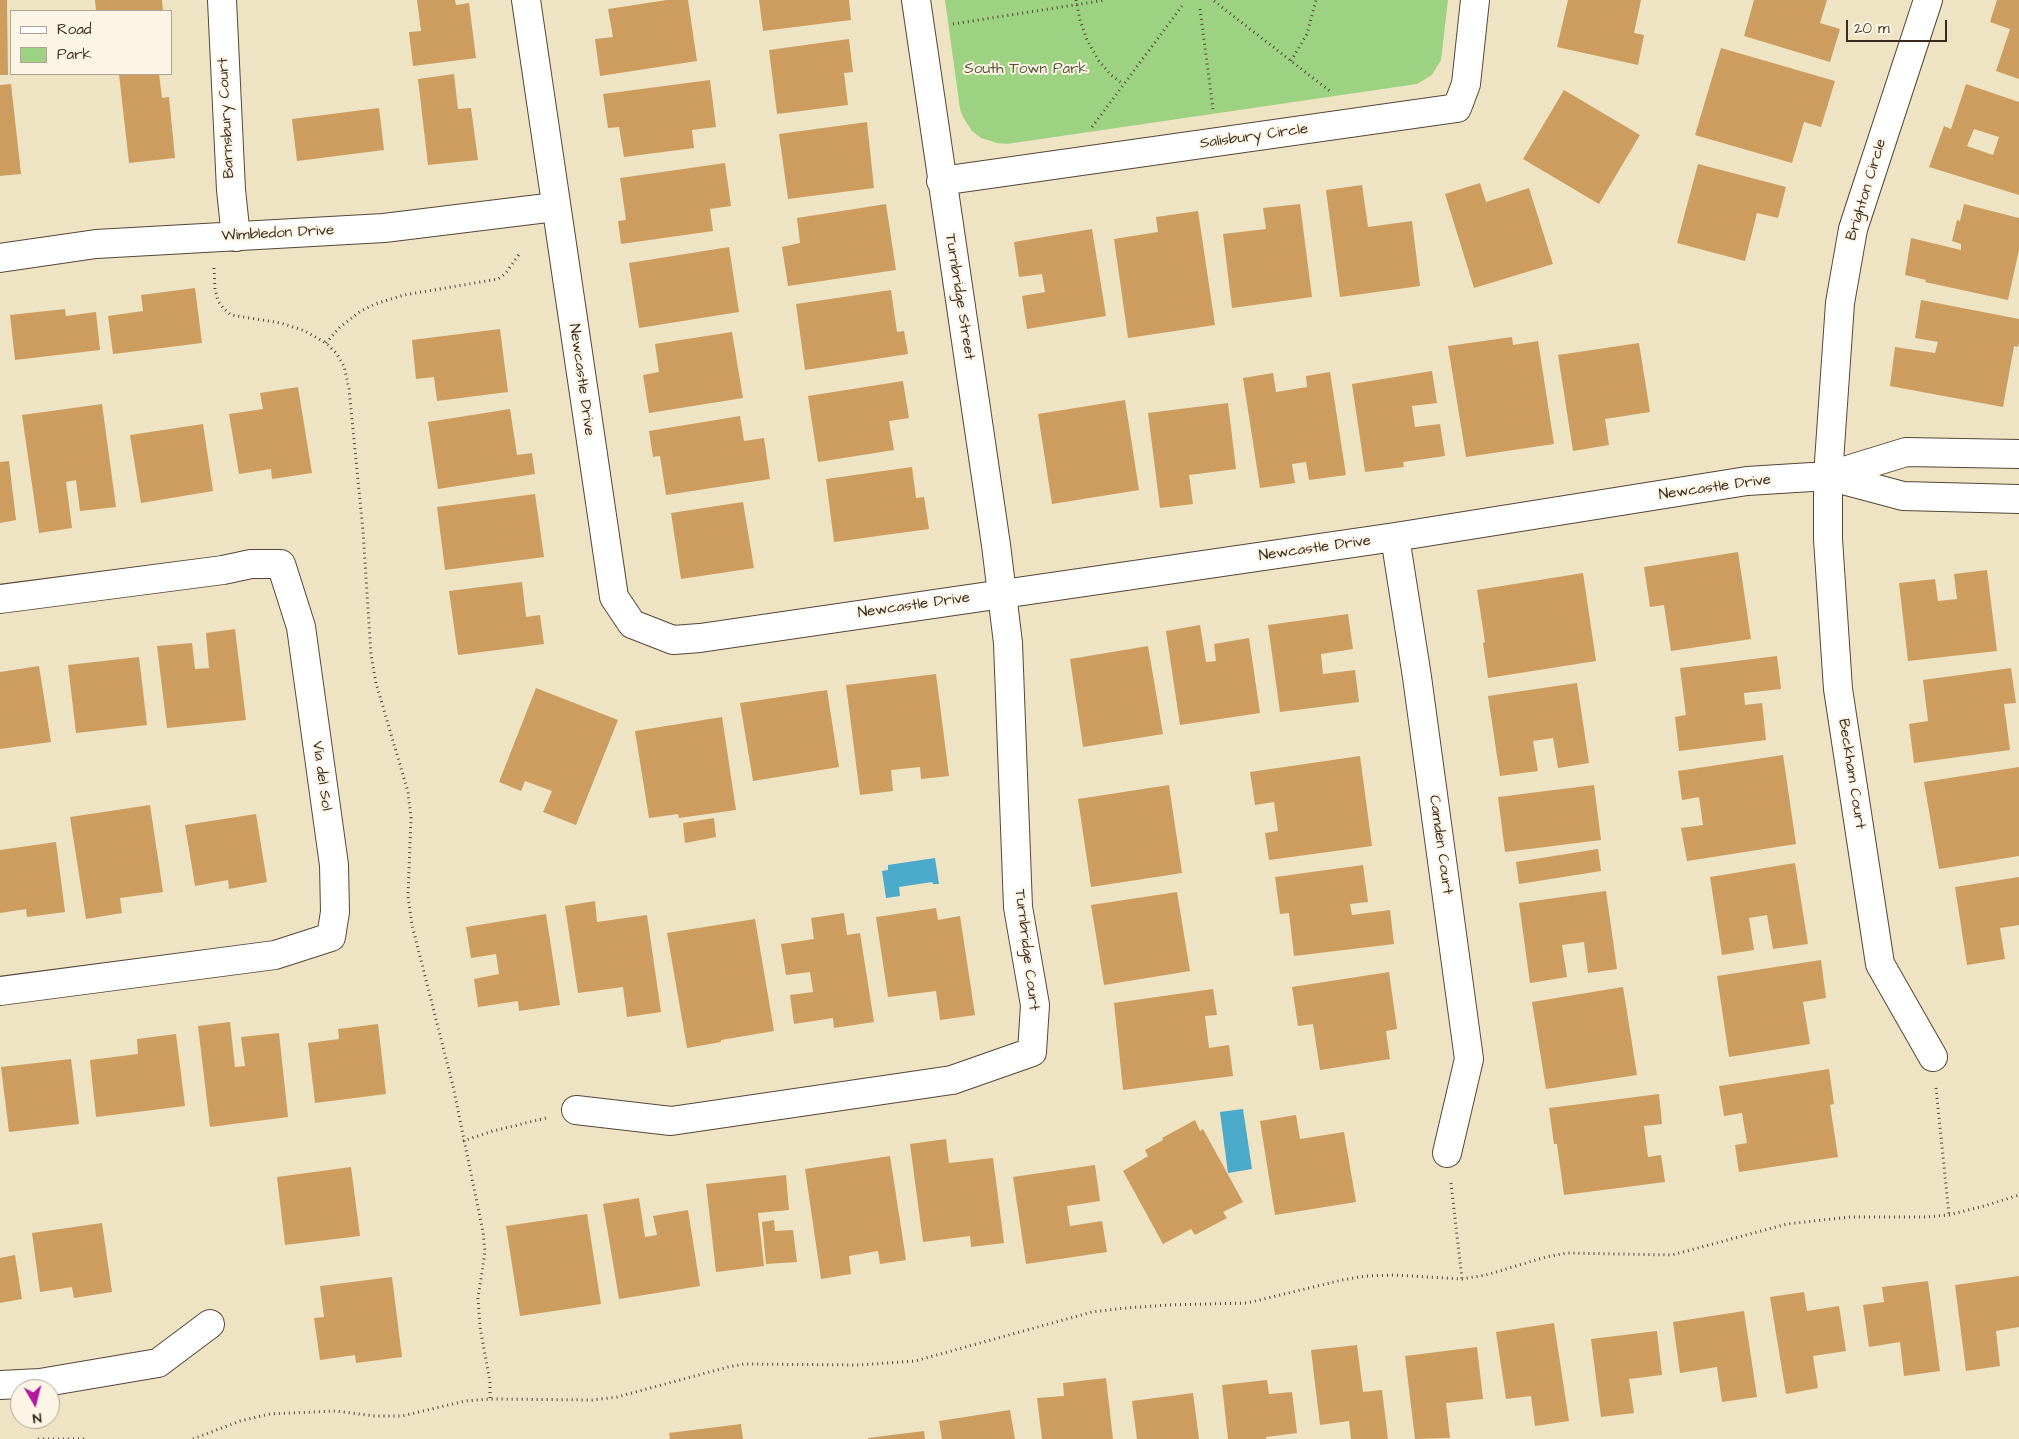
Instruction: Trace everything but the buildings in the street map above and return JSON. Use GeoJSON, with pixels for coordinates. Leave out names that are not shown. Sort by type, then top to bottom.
{"type":"FeatureCollection","features":[{"type":"Feature","properties":{"kind":"street","name":"Barnsbury Court"},"geometry":{"type":"LineString","coordinates":[[222,0],[230,190],[236,237]]}},
{"type":"Feature","properties":{"kind":"street","name":"Newcastle Drive"},"geometry":{"type":"LineString","coordinates":[[526,0],[614,597],[632,624],[673,640],[700,638],[1395,537],[1747,482],[1828,476],[1906,452],[2019,454]]}},
{"type":"Feature","properties":{"kind":"street","name":"Turnbridge Street"},"geometry":{"type":"LineString","coordinates":[[916,0],[1002,594]]}},
{"type":"Feature","properties":{"kind":"street","name":"Salisbury Circle"},"geometry":{"type":"LineString","coordinates":[[941,181],[1457,108],[1466,84],[1476,0]]}},
{"type":"Feature","properties":{"kind":"street","name":"Brighton Circle"},"geometry":{"type":"LineString","coordinates":[[1828,476],[1840,303],[1853,229],[1928,0]]}},
{"type":"Feature","properties":{"kind":"street","name":"Wimbledon Drive"},"geometry":{"type":"LineString","coordinates":[[0,258],[96,244],[384,228],[556,207]]}},
{"type":"Feature","properties":{"kind":"street","name":"Newcastle Drive"},"geometry":{"type":"LineString","coordinates":[[1828,476],[1903,496],[2019,499]]}},
{"type":"Feature","properties":{"kind":"street","name":"Beckham Court"},"geometry":{"type":"LineString","coordinates":[[1828,476],[1828,539],[1838,689],[1880,964],[1933,1057]]}},
{"type":"Feature","properties":{"kind":"street","name":"Camden Court"},"geometry":{"type":"LineString","coordinates":[[1395,537],[1417,677],[1469,1059],[1447,1152]]}},
{"type":"Feature","properties":{"kind":"street","name":"Via del Sol"},"geometry":{"type":"LineString","coordinates":[[0,599],[223,570],[251,564],[281,564],[301,627],[334,866],[336,912],[332,937],[275,956],[0,991]]}},
{"type":"Feature","properties":{"kind":"street","name":"Turnbridge Court"},"geometry":{"type":"LineString","coordinates":[[576,1110],[671,1121],[952,1080],[1032,1052],[1035,1005],[1018,906],[1008,643],[1002,594]]}},
{"type":"Feature","properties":{"kind":"street"},"geometry":{"type":"LineString","coordinates":[[0,1384],[40,1383],[158,1363],[210,1324]]}},
{"type":"Feature","properties":{"kind":"path"},"geometry":{"type":"LineString","coordinates":[[953,24],[1076,2],[1106,0]]}},
{"type":"Feature","properties":{"kind":"path"},"geometry":{"type":"LineString","coordinates":[[1291,61],[1307,34],[1316,0]]}},
{"type":"Feature","properties":{"kind":"path"},"geometry":{"type":"LineString","coordinates":[[1214,1],[1332,92]]}},
{"type":"Feature","properties":{"kind":"path"},"geometry":{"type":"LineString","coordinates":[[1076,2],[1087,40],[1099,61],[1110,74],[1123,84]]}},
{"type":"Feature","properties":{"kind":"path"},"geometry":{"type":"LineString","coordinates":[[1092,126],[1182,6]]}},
{"type":"Feature","properties":{"kind":"path"},"geometry":{"type":"LineString","coordinates":[[1200,9],[1213,110]]}},
{"type":"Feature","properties":{"kind":"path"},"geometry":{"type":"LineString","coordinates":[[236,237],[214,266],[215,289],[218,302],[230,314],[289,325],[305,331],[326,343],[336,353],[344,366],[349,389],[363,531],[371,655],[376,683],[408,792],[411,818],[408,896],[412,926],[453,1086],[484,1239],[485,1252],[478,1298],[480,1326],[490,1382],[490,1399]]}},
{"type":"Feature","properties":{"kind":"path"},"geometry":{"type":"LineString","coordinates":[[326,343],[340,327],[361,311],[375,304],[404,295],[498,279],[505,274],[520,253]]}},
{"type":"Feature","properties":{"kind":"path"},"geometry":{"type":"LineString","coordinates":[[1933,1057],[1949,1215]]}},
{"type":"Feature","properties":{"kind":"path"},"geometry":{"type":"LineString","coordinates":[[463,1141],[493,1131],[576,1110]]}},
{"type":"Feature","properties":{"kind":"path"},"geometry":{"type":"LineString","coordinates":[[1447,1152],[1462,1279]]}},
{"type":"Feature","properties":{"kind":"path"},"geometry":{"type":"LineString","coordinates":[[193,1439],[240,1421],[270,1414],[335,1411],[375,1416],[402,1416],[465,1401],[490,1399],[592,1400],[617,1397],[728,1366],[744,1364],[859,1364],[915,1361],[1092,1312],[1169,1305],[1246,1303],[1366,1276],[1462,1279],[1486,1275],[1546,1257],[1567,1253],[1672,1255],[1787,1224],[1850,1217],[1918,1218],[1949,1215],[2019,1194]]}},
{"type":"Feature","properties":{"kind":"path"},"geometry":{"type":"LineString","coordinates":[[38,1439],[87,1439]]}},
{"type":"Feature","properties":{"kind":"green space","name":"South Town Park"},"geometry":{"type":"Polygon","coordinates":[[[945,0],[1448,0],[1441,60],[1432,75],[1417,84],[1007,144],[981,138],[972,131],[963,117],[960,109],[945,0]]]}},
{"type":"Feature","properties":{"kind":"water"},"geometry":{"type":"Polygon","coordinates":[[[935,858],[939,884],[933,884],[932,882],[899,887],[900,896],[886,898],[882,871],[888,870],[888,865],[935,858]]]}},
{"type":"Feature","properties":{"kind":"water"},"geometry":{"type":"Polygon","coordinates":[[[1243,1109],[1252,1169],[1228,1173],[1220,1112],[1243,1109]]]}}]}
